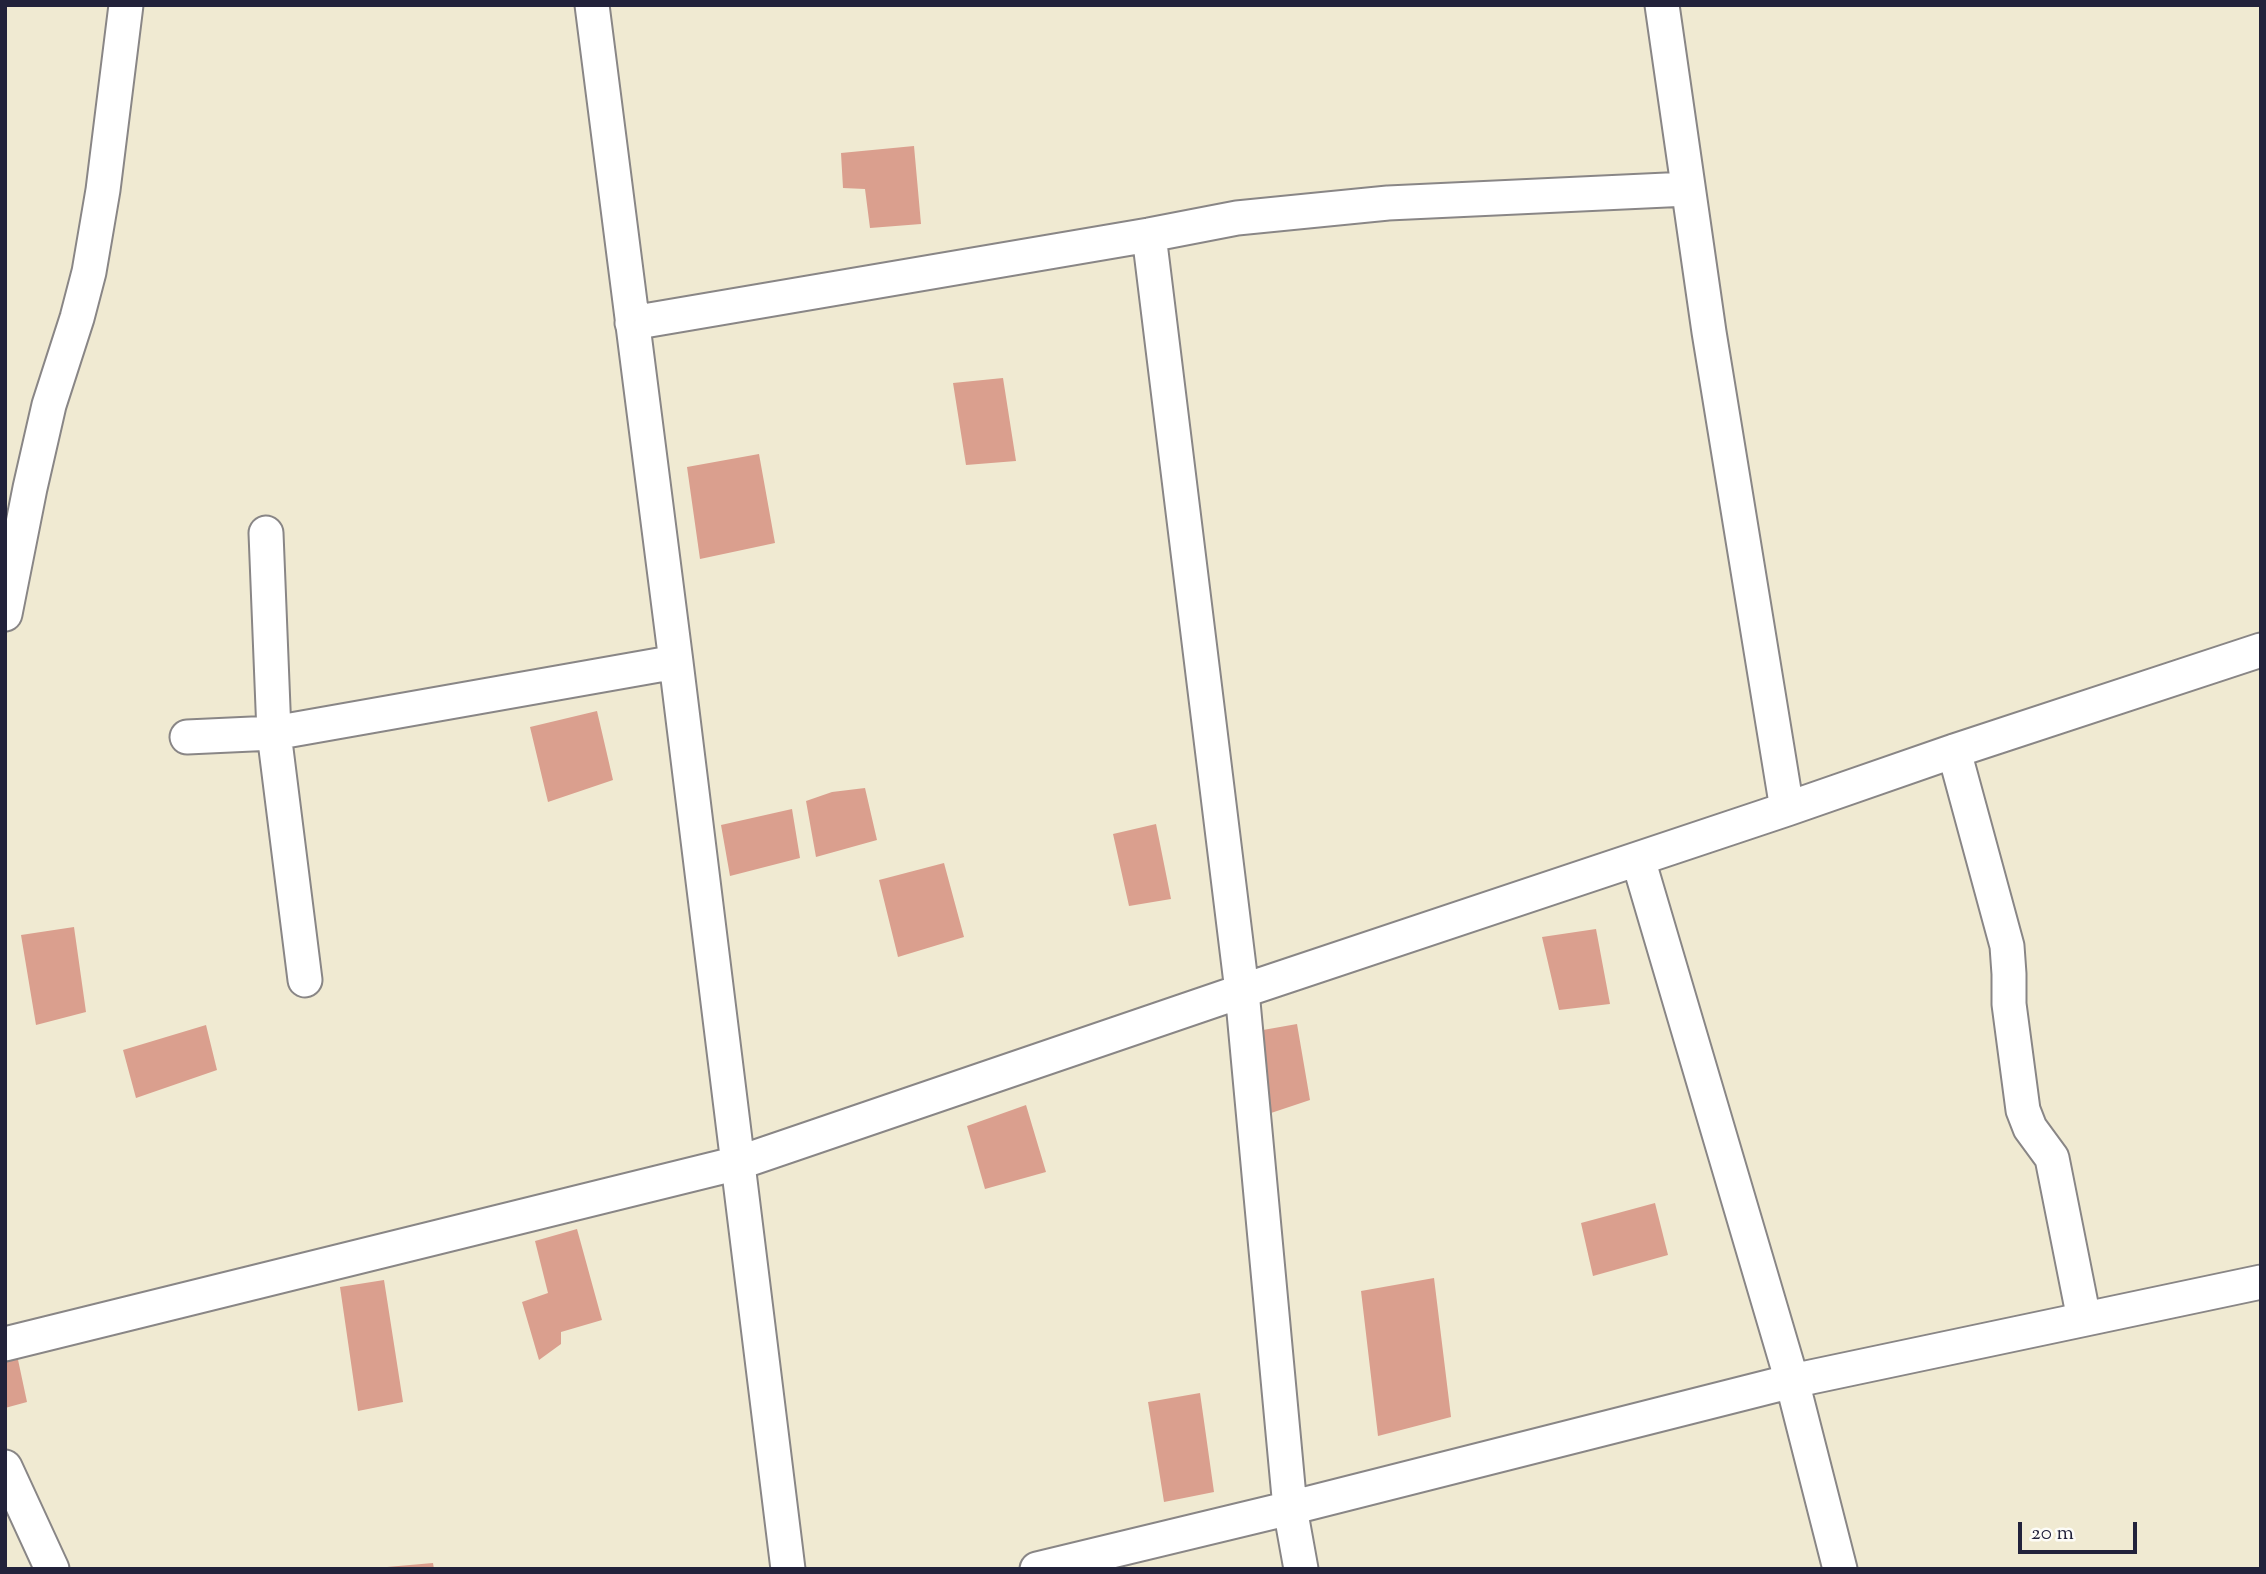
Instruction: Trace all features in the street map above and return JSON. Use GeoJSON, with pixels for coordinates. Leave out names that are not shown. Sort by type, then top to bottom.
{"type":"FeatureCollection","features":[{"type":"Feature","properties":{"kind":"street"},"geometry":{"type":"LineString","coordinates":[[5,614],[49,405],[77,318],[92,258],[126,5]]}},
{"type":"Feature","properties":{"kind":"street"},"geometry":{"type":"LineString","coordinates":[[592,5],[788,1569]]}},
{"type":"Feature","properties":{"kind":"street"},"geometry":{"type":"LineString","coordinates":[[1662,5],[1688,190],[1787,809]]}},
{"type":"Feature","properties":{"kind":"street"},"geometry":{"type":"LineString","coordinates":[[632,323],[1237,218],[1388,202],[1688,190]]}},
{"type":"Feature","properties":{"kind":"street"},"geometry":{"type":"LineString","coordinates":[[1149,235],[1242,991],[1290,1508],[1301,1569]]}},
{"type":"Feature","properties":{"kind":"street"},"geometry":{"type":"LineString","coordinates":[[266,533],[274,733],[305,980]]}},
{"type":"Feature","properties":{"kind":"street"},"geometry":{"type":"LineString","coordinates":[[5,1344],[738,1163],[1954,751],[2261,650]]}},
{"type":"Feature","properties":{"kind":"street"},"geometry":{"type":"LineString","coordinates":[[187,737],[274,733],[676,662]]}},
{"type":"Feature","properties":{"kind":"street"},"geometry":{"type":"LineString","coordinates":[[1954,751],[2007,946],[2008,1004],[2023,1110],[2030,1128],[2052,1158],[2084,1319]]}},
{"type":"Feature","properties":{"kind":"street"},"geometry":{"type":"LineString","coordinates":[[1638,859],[1792,1381],[1840,1569]]}},
{"type":"Feature","properties":{"kind":"street"},"geometry":{"type":"LineString","coordinates":[[1037,1569],[1792,1381],[2261,1282]]}},
{"type":"Feature","properties":{"kind":"street"},"geometry":{"type":"LineString","coordinates":[[5,1467],[52,1569]]}},
{"type":"Feature","properties":{"kind":"building"},"geometry":{"type":"Polygon","coordinates":[[[914,146],[921,224],[870,228],[865,189],[843,188],[841,153],[914,146]]]}},
{"type":"Feature","properties":{"kind":"building"},"geometry":{"type":"Polygon","coordinates":[[[1003,378],[1016,461],[966,465],[953,383],[1003,378]]]}},
{"type":"Feature","properties":{"kind":"building"},"geometry":{"type":"Polygon","coordinates":[[[759,454],[775,543],[700,559],[687,467],[759,454]]]}},
{"type":"Feature","properties":{"kind":"building"},"geometry":{"type":"Polygon","coordinates":[[[597,711],[613,780],[548,802],[530,727],[597,711]]]}},
{"type":"Feature","properties":{"kind":"building"},"geometry":{"type":"Polygon","coordinates":[[[865,788],[877,840],[816,857],[806,801],[832,792],[865,788]]]}},
{"type":"Feature","properties":{"kind":"building"},"geometry":{"type":"Polygon","coordinates":[[[792,809],[800,858],[730,876],[721,825],[792,809]]]}},
{"type":"Feature","properties":{"kind":"building"},"geometry":{"type":"Polygon","coordinates":[[[1156,824],[1171,899],[1129,906],[1113,834],[1156,824]]]}},
{"type":"Feature","properties":{"kind":"building"},"geometry":{"type":"Polygon","coordinates":[[[944,863],[964,937],[898,957],[879,880],[944,863]]]}},
{"type":"Feature","properties":{"kind":"building"},"geometry":{"type":"Polygon","coordinates":[[[74,927],[86,1012],[36,1025],[21,935],[74,927]]]}},
{"type":"Feature","properties":{"kind":"building"},"geometry":{"type":"Polygon","coordinates":[[[1596,929],[1610,1004],[1559,1010],[1542,937],[1596,929]]]}},
{"type":"Feature","properties":{"kind":"building"},"geometry":{"type":"Polygon","coordinates":[[[1297,1024],[1310,1100],[1253,1119],[1246,1033],[1297,1024]]]}},
{"type":"Feature","properties":{"kind":"building"},"geometry":{"type":"Polygon","coordinates":[[[206,1025],[217,1070],[136,1098],[123,1050],[206,1025]]]}},
{"type":"Feature","properties":{"kind":"building"},"geometry":{"type":"Polygon","coordinates":[[[1026,1105],[1046,1172],[985,1189],[967,1126],[1026,1105]]]}},
{"type":"Feature","properties":{"kind":"building"},"geometry":{"type":"Polygon","coordinates":[[[1655,1203],[1668,1255],[1593,1276],[1581,1223],[1655,1203]]]}},
{"type":"Feature","properties":{"kind":"building"},"geometry":{"type":"Polygon","coordinates":[[[577,1229],[602,1320],[561,1332],[561,1344],[539,1360],[522,1302],[548,1293],[535,1241],[577,1229]]]}},
{"type":"Feature","properties":{"kind":"building"},"geometry":{"type":"Polygon","coordinates":[[[1434,1278],[1451,1417],[1378,1436],[1361,1291],[1434,1278]]]}},
{"type":"Feature","properties":{"kind":"building"},"geometry":{"type":"Polygon","coordinates":[[[384,1280],[403,1402],[358,1411],[340,1287],[384,1280]]]}},
{"type":"Feature","properties":{"kind":"building"},"geometry":{"type":"Polygon","coordinates":[[[17,1355],[27,1402],[5,1408],[5,1357],[17,1355]]]}},
{"type":"Feature","properties":{"kind":"building"},"geometry":{"type":"Polygon","coordinates":[[[1200,1393],[1214,1492],[1164,1502],[1148,1402],[1200,1393]]]}},
{"type":"Feature","properties":{"kind":"building"},"geometry":{"type":"Polygon","coordinates":[[[433,1563],[434,1569],[387,1569],[387,1567],[433,1563]]]}}]}
